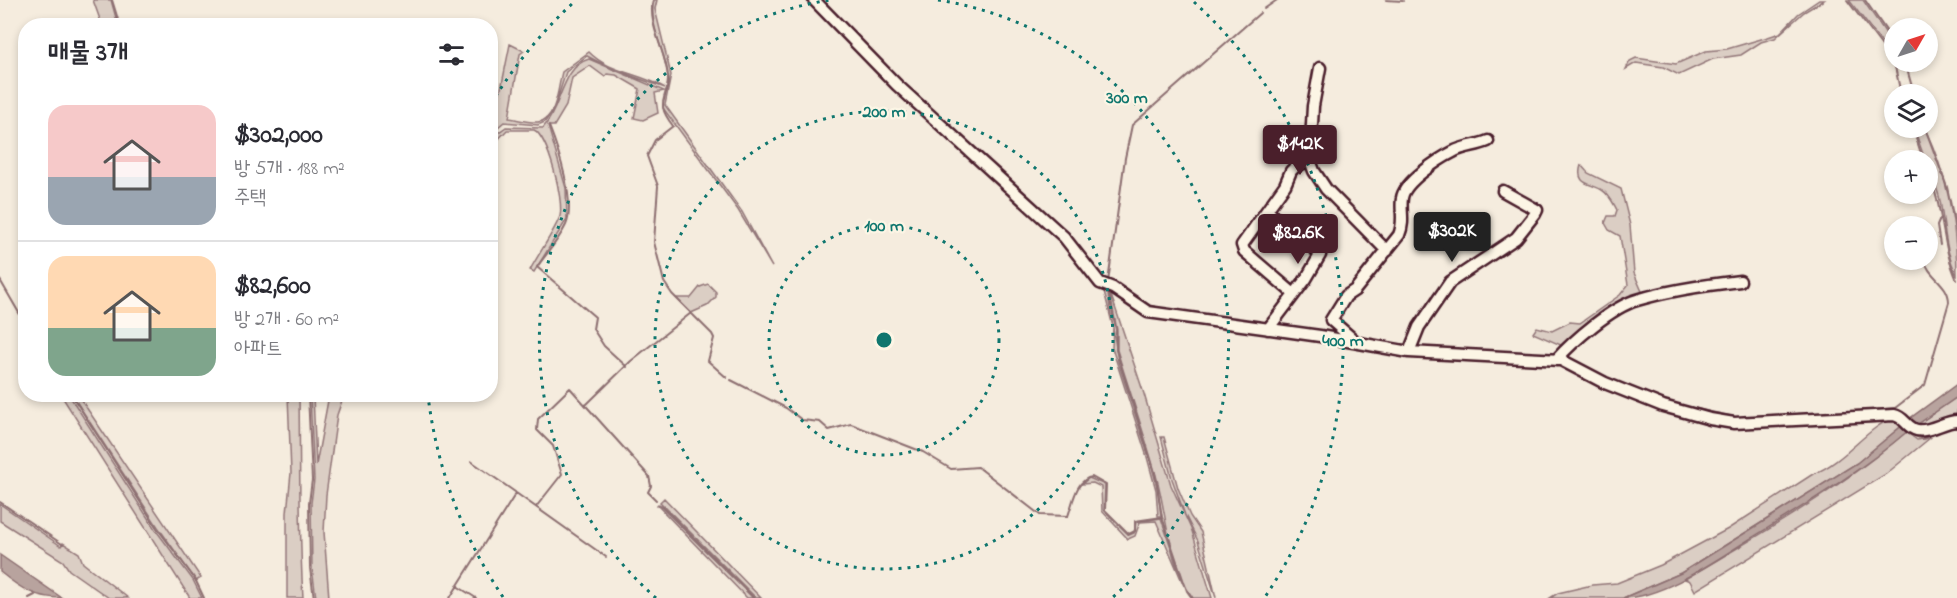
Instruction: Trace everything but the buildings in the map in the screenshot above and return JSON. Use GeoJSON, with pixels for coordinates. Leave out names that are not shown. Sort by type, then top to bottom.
{"type":"FeatureCollection","features":[{"type":"Feature","properties":{"kind":"street"},"geometry":{"type":"LineString","coordinates":[[814,0],[897,85],[1064,237],[1100,283],[1113,288],[1148,312],[1409,352],[1556,360],[1646,399],[1682,412],[1721,422],[1755,424],[1894,415],[1905,420],[1914,429],[1923,430],[1949,421],[1957,421]]}},
{"type":"Feature","properties":{"kind":"street"},"geometry":{"type":"LineString","coordinates":[[1320,68],[1314,95],[1310,160],[1326,189],[1387,251]]}},
{"type":"Feature","properties":{"kind":"street"},"geometry":{"type":"LineString","coordinates":[[1357,343],[1331,320],[1346,296],[1355,290],[1402,229],[1404,214],[1402,198],[1413,180],[1453,151],[1488,141]]}},
{"type":"Feature","properties":{"kind":"street"},"geometry":{"type":"LineString","coordinates":[[1294,294],[1242,248],[1245,240],[1268,211],[1291,171],[1296,166],[1310,160]]}},
{"type":"Feature","properties":{"kind":"street"},"geometry":{"type":"LineString","coordinates":[[1409,352],[1419,327],[1450,282],[1516,238],[1535,214],[1537,210],[1503,191]]}},
{"type":"Feature","properties":{"kind":"street"},"geometry":{"type":"LineString","coordinates":[[1268,211],[1289,231],[1302,234],[1320,255],[1268,330]]}},
{"type":"Feature","properties":{"kind":"street"},"geometry":{"type":"LineString","coordinates":[[1556,360],[1582,334],[1635,300],[1694,286],[1740,280]]}},
{"type":"Feature","properties":{"kind":"shaded area"},"geometry":{"type":"Polygon","coordinates":[[[93,0],[111,0],[116,18],[99,18],[93,0]]]}},
{"type":"Feature","properties":{"kind":"shaded area"},"geometry":{"type":"Polygon","coordinates":[[[654,0],[657,0],[655,9],[671,75],[665,105],[742,212],[772,267],[738,210],[663,108],[668,76],[653,18],[654,0]]]}},
{"type":"Feature","properties":{"kind":"shaded area"},"geometry":{"type":"Polygon","coordinates":[[[1819,0],[1824,0],[1804,12],[1775,38],[1761,42],[1741,55],[1713,59],[1679,75],[1663,67],[1636,63],[1626,69],[1630,61],[1636,58],[1676,64],[1706,51],[1727,49],[1780,33],[1798,14],[1819,0]]]}},
{"type":"Feature","properties":{"kind":"shaded area"},"geometry":{"type":"Polygon","coordinates":[[[1849,0],[1863,0],[1884,30],[1884,46],[1849,0]]]}},
{"type":"Feature","properties":{"kind":"shaded area"},"geometry":{"type":"Polygon","coordinates":[[[510,44],[524,51],[520,54],[509,118],[534,122],[544,120],[553,109],[562,72],[589,52],[616,69],[665,88],[612,69],[587,56],[566,72],[554,109],[545,122],[538,125],[504,122],[498,127],[498,96],[510,44]]]}},
{"type":"Feature","properties":{"kind":"shaded area"},"geometry":{"type":"Polygon","coordinates":[[[589,59],[664,91],[655,93],[658,113],[643,120],[634,118],[640,89],[616,75],[607,74],[605,77],[590,66],[572,78],[566,106],[554,126],[548,126],[566,188],[567,219],[534,272],[530,270],[560,216],[560,197],[554,169],[545,144],[534,130],[507,130],[498,140],[498,133],[506,127],[543,128],[567,79],[580,63],[589,59]]]}},
{"type":"Feature","properties":{"kind":"shaded area"},"geometry":{"type":"Polygon","coordinates":[[[1917,138],[1929,138],[1934,150],[1922,150],[1917,138]]]}},
{"type":"Feature","properties":{"kind":"shaded area"},"geometry":{"type":"Polygon","coordinates":[[[1938,161],[1953,220],[1957,276],[1948,248],[1939,196],[1938,161]]]}},
{"type":"Feature","properties":{"kind":"shaded area"},"geometry":{"type":"Polygon","coordinates":[[[1581,165],[1588,173],[1621,189],[1630,225],[1634,273],[1644,296],[1563,346],[1533,333],[1537,327],[1552,331],[1570,322],[1580,323],[1620,295],[1628,285],[1620,236],[1609,230],[1605,223],[1608,216],[1615,216],[1617,210],[1605,192],[1582,180],[1581,165]]]}},
{"type":"Feature","properties":{"kind":"shaded area"},"geometry":{"type":"Polygon","coordinates":[[[708,284],[716,292],[716,297],[707,306],[691,313],[676,298],[691,298],[700,287],[708,284]]]}},
{"type":"Feature","properties":{"kind":"shaded area"},"geometry":{"type":"Polygon","coordinates":[[[1103,287],[1107,288],[1113,326],[1103,287]]]}},
{"type":"Feature","properties":{"kind":"shaded area"},"geometry":{"type":"Polygon","coordinates":[[[1109,289],[1171,485],[1192,531],[1212,598],[1193,598],[1173,555],[1148,446],[1117,350],[1117,330],[1109,289]]]}},
{"type":"Feature","properties":{"kind":"shaded area"},"geometry":{"type":"Polygon","coordinates":[[[1113,328],[1118,361],[1158,489],[1161,516],[1158,516],[1156,490],[1147,457],[1112,348],[1113,328]]]}},
{"type":"Feature","properties":{"kind":"shaded area"},"geometry":{"type":"Polygon","coordinates":[[[1957,384],[1957,397],[1915,426],[1909,419],[1957,384]]]}},
{"type":"Feature","properties":{"kind":"shaded area"},"geometry":{"type":"Polygon","coordinates":[[[1957,397],[1957,419],[1920,427],[1915,426],[1957,397]]]}},
{"type":"Feature","properties":{"kind":"shaded area"},"geometry":{"type":"Polygon","coordinates":[[[65,402],[73,402],[155,529],[193,580],[202,598],[190,598],[65,402]]]}},
{"type":"Feature","properties":{"kind":"shaded area"},"geometry":{"type":"Polygon","coordinates":[[[77,402],[83,402],[201,578],[196,581],[77,402]]]}},
{"type":"Feature","properties":{"kind":"shaded area"},"geometry":{"type":"Polygon","coordinates":[[[288,402],[299,402],[303,598],[287,598],[287,513],[291,473],[288,402]]]}},
{"type":"Feature","properties":{"kind":"shaded area"},"geometry":{"type":"Polygon","coordinates":[[[310,402],[313,402],[316,465],[328,402],[342,402],[337,415],[326,495],[324,532],[329,598],[316,598],[312,568],[311,503],[314,480],[310,402]]]}},
{"type":"Feature","properties":{"kind":"shaded area"},"geometry":{"type":"Polygon","coordinates":[[[1894,418],[1904,424],[1857,463],[1681,573],[1623,598],[1550,598],[1558,593],[1592,585],[1617,583],[1661,565],[1728,529],[1825,468],[1875,428],[1894,418]]]}},
{"type":"Feature","properties":{"kind":"shaded area"},"geometry":{"type":"Polygon","coordinates":[[[1904,424],[1909,430],[1852,474],[1812,501],[1672,585],[1655,592],[1623,598],[1681,573],[1857,463],[1904,424]]]}},
{"type":"Feature","properties":{"kind":"shaded area"},"geometry":{"type":"Polygon","coordinates":[[[1906,432],[1917,440],[1930,438],[1886,474],[1695,591],[1690,581],[1685,579],[1827,492],[1906,432]]]}},
{"type":"Feature","properties":{"kind":"shaded area"},"geometry":{"type":"Polygon","coordinates":[[[1161,437],[1164,437],[1178,488],[1190,516],[1201,532],[1216,598],[1198,541],[1185,515],[1172,479],[1161,437]]]}},
{"type":"Feature","properties":{"kind":"shaded area"},"geometry":{"type":"Polygon","coordinates":[[[1089,478],[1105,485],[1104,510],[1129,535],[1134,533],[1136,522],[1161,518],[1184,586],[1156,521],[1140,522],[1135,536],[1128,539],[1102,511],[1101,487],[1093,483],[1082,484],[1089,478]]]}},
{"type":"Feature","properties":{"kind":"shaded area"},"geometry":{"type":"Polygon","coordinates":[[[664,498],[761,598],[756,598],[660,502],[664,498]]]}},
{"type":"Feature","properties":{"kind":"shaded area"},"geometry":{"type":"Polygon","coordinates":[[[0,504],[61,546],[63,543],[79,553],[83,563],[128,598],[109,598],[69,570],[63,561],[0,521],[0,504]]]}},
{"type":"Feature","properties":{"kind":"shaded area"},"geometry":{"type":"Polygon","coordinates":[[[658,504],[753,598],[747,598],[658,504]]]}},
{"type":"Feature","properties":{"kind":"shaded area"},"geometry":{"type":"Polygon","coordinates":[[[0,555],[62,598],[36,594],[15,583],[0,572],[0,555]]]}},
{"type":"Feature","properties":{"kind":"waterway"},"geometry":{"type":"LineString","coordinates":[[112,0],[118,18]]}},
{"type":"Feature","properties":{"kind":"waterway"},"geometry":{"type":"LineString","coordinates":[[653,0],[653,19],[668,78],[663,106],[673,126],[655,140],[647,156],[658,186],[654,242],[664,282],[672,294],[712,334],[714,338],[708,361],[727,378]]}},
{"type":"Feature","properties":{"kind":"waterway"},"geometry":{"type":"LineString","coordinates":[[1264,9],[1277,0]]}},
{"type":"Feature","properties":{"kind":"waterway"},"geometry":{"type":"LineString","coordinates":[[1386,0],[1403,1]]}},
{"type":"Feature","properties":{"kind":"waterway"},"geometry":{"type":"LineString","coordinates":[[1847,0],[1894,62],[1899,84]]}},
{"type":"Feature","properties":{"kind":"waterway"},"geometry":{"type":"LineString","coordinates":[[1865,0],[1884,28]]}},
{"type":"Feature","properties":{"kind":"waterway"},"geometry":{"type":"LineString","coordinates":[[1108,282],[1125,158],[1132,125],[1260,13]]}},
{"type":"Feature","properties":{"kind":"waterway"},"geometry":{"type":"LineString","coordinates":[[1908,72],[1911,84]]}},
{"type":"Feature","properties":{"kind":"waterway"},"geometry":{"type":"LineString","coordinates":[[549,126],[565,176],[569,215],[563,231],[537,267],[595,317],[593,329],[604,346],[627,367]]}},
{"type":"Feature","properties":{"kind":"waterway"},"geometry":{"type":"LineString","coordinates":[[1916,138],[1920,150]]}},
{"type":"Feature","properties":{"kind":"waterway"},"geometry":{"type":"LineString","coordinates":[[1929,138],[1947,187],[1957,234]]}},
{"type":"Feature","properties":{"kind":"waterway"},"geometry":{"type":"LineString","coordinates":[[1938,204],[1948,253],[1957,280]]}},
{"type":"Feature","properties":{"kind":"waterway"},"geometry":{"type":"LineString","coordinates":[[1940,219],[1937,226],[1940,245]]}},
{"type":"Feature","properties":{"kind":"waterway"},"geometry":{"type":"LineString","coordinates":[[1838,413],[1895,408],[1925,385],[1949,302],[1946,290],[1929,270]]}},
{"type":"Feature","properties":{"kind":"waterway"},"geometry":{"type":"LineString","coordinates":[[0,280],[18,311]]}},
{"type":"Feature","properties":{"kind":"waterway"},"geometry":{"type":"LineString","coordinates":[[1108,290],[1116,330],[1116,350],[1155,473],[1162,517],[1187,591],[1192,598]]}},
{"type":"Feature","properties":{"kind":"waterway"},"geometry":{"type":"LineString","coordinates":[[587,404],[631,361],[691,313]]}},
{"type":"Feature","properties":{"kind":"waterway"},"geometry":{"type":"LineString","coordinates":[[731,380],[786,408],[802,420],[820,422],[829,430],[851,424],[923,452],[951,469],[978,467],[1040,515],[1068,516],[1082,482],[1092,477],[1106,485],[1105,510],[1129,534],[1135,531],[1135,521],[1162,517]]}},
{"type":"Feature","properties":{"kind":"waterway"},"geometry":{"type":"LineString","coordinates":[[536,507],[562,474],[553,446],[537,430],[538,419],[570,388],[649,476],[651,486],[648,492],[656,500]]}},
{"type":"Feature","properties":{"kind":"waterway"},"geometry":{"type":"LineString","coordinates":[[76,402],[157,528],[195,579],[204,598]]}},
{"type":"Feature","properties":{"kind":"waterway"},"geometry":{"type":"LineString","coordinates":[[308,402],[312,480],[309,503],[310,568],[314,598]]}},
{"type":"Feature","properties":{"kind":"waterway"},"geometry":{"type":"LineString","coordinates":[[1683,406],[1739,418]]}},
{"type":"Feature","properties":{"kind":"waterway"},"geometry":{"type":"LineString","coordinates":[[1906,432],[1922,439],[1946,428],[1957,428]]}},
{"type":"Feature","properties":{"kind":"waterway"},"geometry":{"type":"LineString","coordinates":[[471,461],[515,492]]}},
{"type":"Feature","properties":{"kind":"waterway"},"geometry":{"type":"LineString","coordinates":[[450,598],[516,493],[606,557]]}},
{"type":"Feature","properties":{"kind":"waterway"},"geometry":{"type":"LineString","coordinates":[[0,502],[62,544]]}},
{"type":"Feature","properties":{"kind":"waterway"},"geometry":{"type":"LineString","coordinates":[[661,505],[754,598]]}},
{"type":"Feature","properties":{"kind":"waterway"},"geometry":{"type":"LineString","coordinates":[[457,586],[476,598]]}},
{"type":"Feature","properties":{"kind":"waterway"},"geometry":{"type":"LineString","coordinates":[[29,598],[35,595]]}}]}
